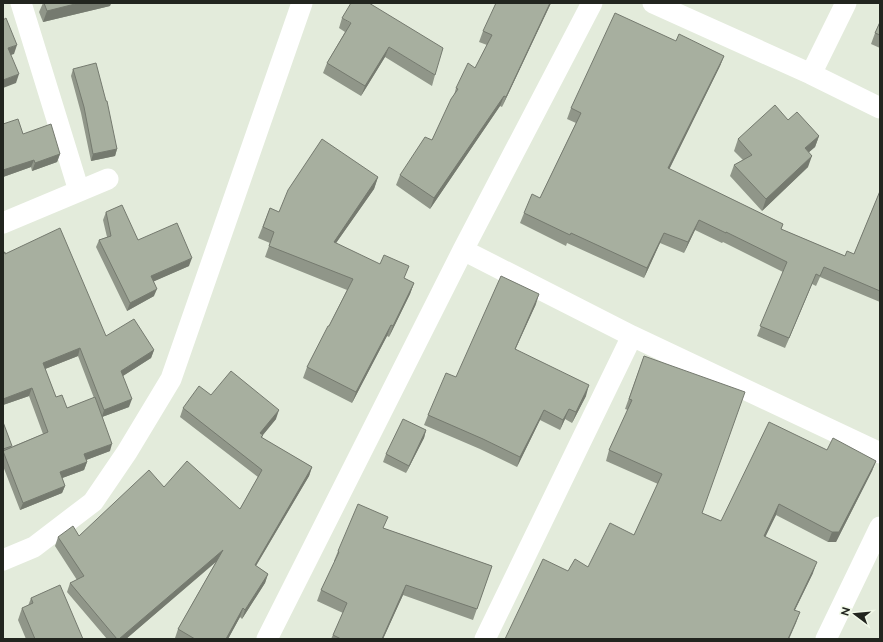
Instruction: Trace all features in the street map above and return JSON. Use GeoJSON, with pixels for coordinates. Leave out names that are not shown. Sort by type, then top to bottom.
{"type":"FeatureCollection","features":[{"type":"Feature","properties":{"kind":"street"},"geometry":{"type":"LineString","coordinates":[[22,3],[79,191]]}},
{"type":"Feature","properties":{"kind":"street"},"geometry":{"type":"LineString","coordinates":[[3,560],[34,547],[93,502],[127,452],[171,379],[302,3]]}},
{"type":"Feature","properties":{"kind":"street"},"geometry":{"type":"LineString","coordinates":[[267,639],[463,250],[592,3]]}},
{"type":"Feature","properties":{"kind":"street"},"geometry":{"type":"LineString","coordinates":[[653,3],[811,74],[880,108]]}},
{"type":"Feature","properties":{"kind":"street"},"geometry":{"type":"LineString","coordinates":[[811,74],[846,3]]}},
{"type":"Feature","properties":{"kind":"street"},"geometry":{"type":"LineString","coordinates":[[3,223],[108,179]]}},
{"type":"Feature","properties":{"kind":"street"},"geometry":{"type":"LineString","coordinates":[[463,250],[632,336],[880,453]]}},
{"type":"Feature","properties":{"kind":"street"},"geometry":{"type":"LineString","coordinates":[[485,639],[632,336]]}},
{"type":"Feature","properties":{"kind":"street"},"geometry":{"type":"LineString","coordinates":[[826,639],[880,527]]}},
{"type":"Feature","properties":{"kind":"building"},"geometry":{"type":"Polygon","coordinates":[[[44,3],[79,3],[47,11],[44,3]]]}},
{"type":"Feature","properties":{"kind":"building"},"geometry":{"type":"Polygon","coordinates":[[[351,3],[369,3],[443,48],[435,75],[389,47],[365,86],[327,63],[351,23],[342,18],[351,3]]]}},
{"type":"Feature","properties":{"kind":"building"},"geometry":{"type":"Polygon","coordinates":[[[496,3],[550,3],[506,97],[504,96],[434,198],[400,175],[425,137],[432,140],[451,99],[458,89],[456,88],[468,63],[475,68],[492,35],[483,31],[496,3]]]}},
{"type":"Feature","properties":{"kind":"building"},"geometry":{"type":"Polygon","coordinates":[[[615,13],[676,41],[679,34],[724,56],[668,168],[783,224],[781,229],[845,256],[847,251],[854,254],[880,191],[880,291],[824,267],[820,276],[816,274],[789,338],[760,326],[787,262],[726,232],[699,220],[688,242],[664,233],[647,268],[571,233],[570,235],[524,213],[532,194],[540,198],[581,113],[571,108],[615,13]]]}},
{"type":"Feature","properties":{"kind":"building"},"geometry":{"type":"Polygon","coordinates":[[[6,18],[17,45],[8,48],[19,74],[3,80],[3,20],[6,18]]]}},
{"type":"Feature","properties":{"kind":"building"},"geometry":{"type":"Polygon","coordinates":[[[880,22],[880,35],[875,33],[880,22]]]}},
{"type":"Feature","properties":{"kind":"building"},"geometry":{"type":"Polygon","coordinates":[[[96,63],[107,101],[117,149],[93,154],[84,107],[73,69],[96,63]]]}},
{"type":"Feature","properties":{"kind":"building"},"geometry":{"type":"Polygon","coordinates":[[[775,105],[788,120],[797,112],[819,136],[805,148],[812,156],[766,199],[734,165],[752,155],[738,139],[775,105]]]}},
{"type":"Feature","properties":{"kind":"building"},"geometry":{"type":"Polygon","coordinates":[[[18,119],[23,134],[51,124],[60,154],[35,163],[34,160],[3,170],[3,124],[18,119]]]}},
{"type":"Feature","properties":{"kind":"building"},"geometry":{"type":"Polygon","coordinates":[[[322,139],[378,177],[334,242],[380,264],[384,255],[409,266],[404,278],[414,283],[393,326],[391,325],[356,392],[307,367],[353,279],[269,246],[274,232],[263,227],[270,208],[279,212],[288,190],[322,139]]]}},
{"type":"Feature","properties":{"kind":"building"},"geometry":{"type":"Polygon","coordinates":[[[122,205],[138,240],[177,223],[192,258],[151,276],[157,289],[130,303],[99,240],[111,236],[106,212],[122,205]]]}},
{"type":"Feature","properties":{"kind":"building"},"geometry":{"type":"Polygon","coordinates":[[[60,228],[106,336],[134,319],[154,350],[121,371],[132,399],[104,410],[80,348],[43,363],[56,397],[62,395],[67,408],[95,397],[112,444],[84,454],[87,462],[60,472],[65,486],[23,503],[3,451],[48,432],[32,388],[3,399],[3,253],[5,252],[5,254],[60,228]]]}},
{"type":"Feature","properties":{"kind":"building"},"geometry":{"type":"Polygon","coordinates":[[[501,276],[539,294],[515,349],[589,385],[576,412],[569,409],[563,420],[544,410],[520,457],[428,415],[446,373],[456,377],[501,276]]]}},
{"type":"Feature","properties":{"kind":"building"},"geometry":{"type":"Polygon","coordinates":[[[644,356],[745,392],[702,513],[721,521],[769,422],[827,450],[833,438],[876,461],[839,532],[832,532],[779,504],[764,536],[817,562],[794,610],[800,612],[788,639],[505,639],[543,559],[568,571],[575,559],[588,567],[610,523],[634,535],[662,474],[609,450],[632,400],[629,399],[644,356]]]}},
{"type":"Feature","properties":{"kind":"building"},"geometry":{"type":"Polygon","coordinates":[[[231,371],[279,410],[260,433],[263,435],[261,437],[312,467],[255,565],[268,574],[245,610],[243,608],[226,639],[195,639],[178,629],[223,550],[119,639],[117,639],[70,583],[84,576],[58,537],[73,526],[79,536],[149,470],[164,487],[187,461],[240,509],[262,470],[183,408],[199,386],[211,395],[231,371]]]}},
{"type":"Feature","properties":{"kind":"building"},"geometry":{"type":"Polygon","coordinates":[[[403,419],[426,430],[409,466],[386,454],[403,419]]]}},
{"type":"Feature","properties":{"kind":"building"},"geometry":{"type":"Polygon","coordinates":[[[3,422],[12,446],[3,449],[3,422]]]}},
{"type":"Feature","properties":{"kind":"building"},"geometry":{"type":"Polygon","coordinates":[[[358,504],[388,517],[383,528],[492,566],[477,609],[406,585],[382,639],[341,639],[333,635],[347,603],[321,590],[339,552],[338,551],[358,504]]]}},
{"type":"Feature","properties":{"kind":"building"},"geometry":{"type":"Polygon","coordinates":[[[60,585],[83,639],[35,639],[22,608],[33,603],[31,598],[60,585]]]}}]}
